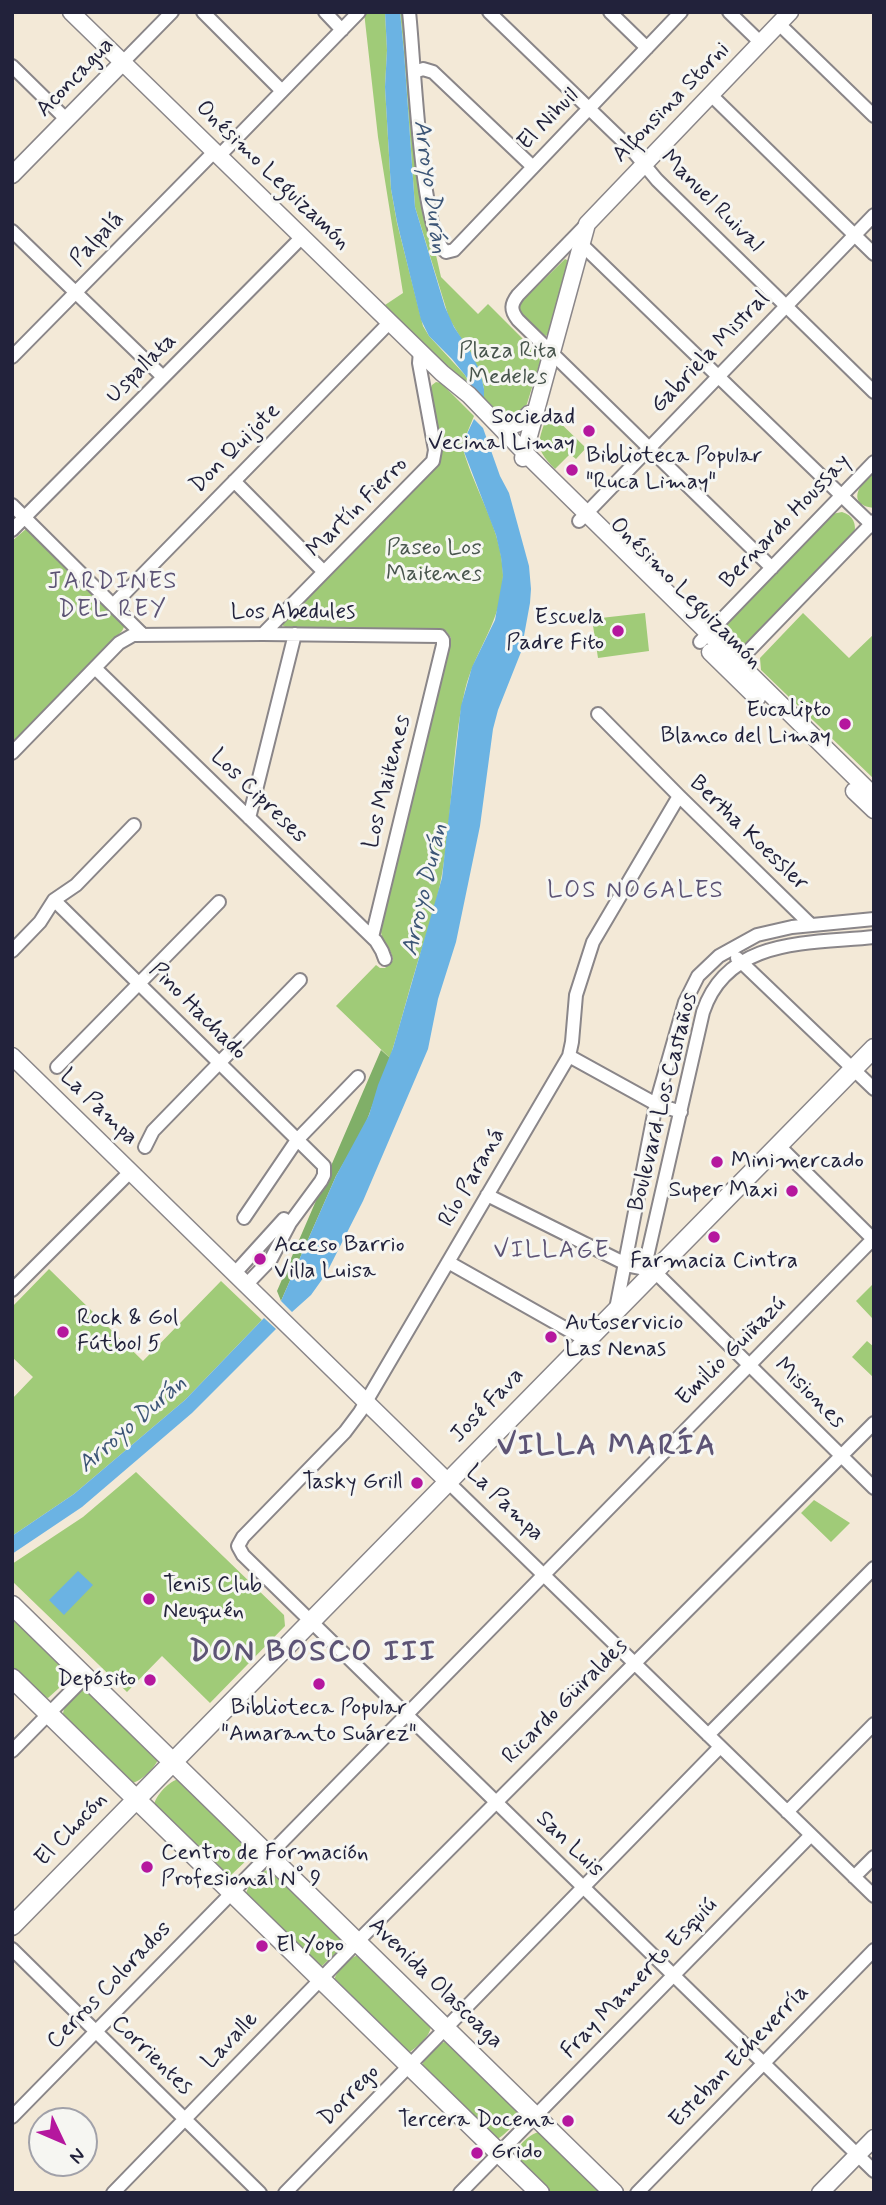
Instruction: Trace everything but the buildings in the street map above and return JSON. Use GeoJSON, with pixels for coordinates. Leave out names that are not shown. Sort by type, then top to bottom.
{"type":"FeatureCollection","features":[{"type":"Feature","properties":{"kind":"main road","name":"José Fava"},"geometry":{"type":"LineString","coordinates":[[136,1799],[874,1048]]}},
{"type":"Feature","properties":{"kind":"main road","name":"Avenida Olascoaga"},"geometry":{"type":"LineString","coordinates":[[12,1605],[614,2193]]}},
{"type":"Feature","properties":{"kind":"main road"},"geometry":{"type":"LineString","coordinates":[[12,1678],[540,2193]]}},
{"type":"Feature","properties":{"kind":"main road","name":"El Chocón"},"geometry":{"type":"LineString","coordinates":[[12,1926],[136,1799]]}},
{"type":"Feature","properties":{"kind":"street","name":"Onésimo Leguizamón"},"geometry":{"type":"LineString","coordinates":[[71,12],[442,373],[496,421],[520,455]]}},
{"type":"Feature","properties":{"kind":"street","name":"Aconcagua"},"geometry":{"type":"LineString","coordinates":[[12,175],[172,12]]}},
{"type":"Feature","properties":{"kind":"street"},"geometry":{"type":"LineString","coordinates":[[202,12],[282,91]]}},
{"type":"Feature","properties":{"kind":"street"},"geometry":{"type":"LineString","coordinates":[[325,12],[342,30]]}},
{"type":"Feature","properties":{"kind":"street","name":"Palpalá"},"geometry":{"type":"LineString","coordinates":[[12,358],[359,12]]}},
{"type":"Feature","properties":{"kind":"street"},"geometry":{"type":"LineString","coordinates":[[409,12],[415,72],[423,69],[433,72],[533,167]]}},
{"type":"Feature","properties":{"kind":"street","name":"Manuel Ruival"},"geometry":{"type":"LineString","coordinates":[[489,12],[632,150],[667,190],[874,392]]}},
{"type":"Feature","properties":{"kind":"street"},"geometry":{"type":"LineString","coordinates":[[610,12],[647,48]]}},
{"type":"Feature","properties":{"kind":"street","name":"El Nihuil"},"geometry":{"type":"LineString","coordinates":[[415,72],[423,175],[437,243],[446,252],[454,250],[681,12]]}},
{"type":"Feature","properties":{"kind":"street"},"geometry":{"type":"LineString","coordinates":[[729,12],[761,43]]}},
{"type":"Feature","properties":{"kind":"street"},"geometry":{"type":"LineString","coordinates":[[784,18],[874,116]]}},
{"type":"Feature","properties":{"kind":"street","name":"Alfonsina Storni"},"geometry":{"type":"LineString","coordinates":[[520,455],[528,414],[551,352],[578,241],[587,224],[784,18]]}},
{"type":"Feature","properties":{"kind":"street"},"geometry":{"type":"LineString","coordinates":[[12,66],[67,120]]}},
{"type":"Feature","properties":{"kind":"street"},"geometry":{"type":"LineString","coordinates":[[710,95],[874,254]]}},
{"type":"Feature","properties":{"kind":"street","name":"Gabriela Mistral"},"geometry":{"type":"LineString","coordinates":[[583,517],[874,215]]}},
{"type":"Feature","properties":{"kind":"street"},"geometry":{"type":"LineString","coordinates":[[12,231],[163,377]]}},
{"type":"Feature","properties":{"kind":"street","name":"Uspallata"},"geometry":{"type":"LineString","coordinates":[[12,530],[302,237]]}},
{"type":"Feature","properties":{"kind":"street"},"geometry":{"type":"LineString","coordinates":[[578,241],[873,524],[733,667]]}},
{"type":"Feature","properties":{"kind":"street","name":"Alfonsina Storni"},"geometry":{"type":"LineString","coordinates":[[551,352],[518,320],[512,307],[518,295],[578,241]]}},
{"type":"Feature","properties":{"kind":"street","name":"Don Quijote"},"geometry":{"type":"LineString","coordinates":[[113,605],[390,322]]}},
{"type":"Feature","properties":{"kind":"street","name":"Martín Fierro"},"geometry":{"type":"LineString","coordinates":[[263,634],[434,458],[435,450],[419,363],[420,351]]}},
{"type":"Feature","properties":{"kind":"street"},"geometry":{"type":"LineString","coordinates":[[551,352],[772,568]]}},
{"type":"Feature","properties":{"kind":"street","name":"Onésimo Leguizamón"},"geometry":{"type":"LineString","coordinates":[[442,373],[456,391],[874,810]]}},
{"type":"Feature","properties":{"kind":"street","name":"Alfonsina Storni"},"geometry":{"type":"LineString","coordinates":[[520,455],[541,397],[543,379]]}},
{"type":"Feature","properties":{"kind":"street"},"geometry":{"type":"LineString","coordinates":[[496,421],[504,425],[516,425],[528,414]]}},
{"type":"Feature","properties":{"kind":"street","name":"Bernardo Houssay"},"geometry":{"type":"LineString","coordinates":[[704,638],[874,462]]}},
{"type":"Feature","properties":{"kind":"street"},"geometry":{"type":"LineString","coordinates":[[234,481],[324,572]]}},
{"type":"Feature","properties":{"kind":"street"},"geometry":{"type":"LineString","coordinates":[[12,505],[142,634],[123,640],[12,753]]}},
{"type":"Feature","properties":{"kind":"street","name":"Los Abedules"},"geometry":{"type":"LineString","coordinates":[[142,634],[434,634],[442,637]]}},
{"type":"Feature","properties":{"kind":"street"},"geometry":{"type":"LineString","coordinates":[[249,818],[295,634]]}},
{"type":"Feature","properties":{"kind":"street","name":"Los Maitenes"},"geometry":{"type":"LineString","coordinates":[[372,937],[443,645],[442,637]]}},
{"type":"Feature","properties":{"kind":"street","name":"Onésimo Leguizamón"},"geometry":{"type":"LineString","coordinates":[[733,667],[874,796]]}},
{"type":"Feature","properties":{"kind":"street","name":"Los Cipreses"},"geometry":{"type":"LineString","coordinates":[[96,668],[372,937],[381,947],[385,959]]}},
{"type":"Feature","properties":{"kind":"street","name":"Bertha Koessler"},"geometry":{"type":"LineString","coordinates":[[598,714],[810,924]]}},
{"type":"Feature","properties":{"kind":"street","name":"Río Paraná"},"geometry":{"type":"LineString","coordinates":[[238,1546],[243,1537],[351,1427],[449,1262],[569,1056],[576,995],[593,942],[679,796]]}},
{"type":"Feature","properties":{"kind":"street"},"geometry":{"type":"LineString","coordinates":[[12,951],[40,922],[54,900],[79,882],[134,825]]}},
{"type":"Feature","properties":{"kind":"street","name":"Pino Hachado"},"geometry":{"type":"LineString","coordinates":[[54,900],[311,1153]]}},
{"type":"Feature","properties":{"kind":"street"},"geometry":{"type":"LineString","coordinates":[[57,1067],[219,902]]}},
{"type":"Feature","properties":{"kind":"street","name":"Boulevard Los Castaños"},"geometry":{"type":"LineString","coordinates":[[616,1311],[656,1104],[669,1054],[693,986],[711,962],[735,945],[769,932],[810,924],[874,919]]}},
{"type":"Feature","properties":{"kind":"street","name":"Boulevard Los Castaños"},"geometry":{"type":"LineString","coordinates":[[654,1271],[648,1261],[650,1242],[707,1002],[724,975],[741,962],[779,947],[874,937]]}},
{"type":"Feature","properties":{"kind":"street"},"geometry":{"type":"LineString","coordinates":[[735,945],[734,953],[741,962],[874,1089]]}},
{"type":"Feature","properties":{"kind":"street"},"geometry":{"type":"LineString","coordinates":[[145,1147],[153,1131],[300,980]]}},
{"type":"Feature","properties":{"kind":"street","name":"La Pampa"},"geometry":{"type":"LineString","coordinates":[[12,1056],[874,1896]]}},
{"type":"Feature","properties":{"kind":"street"},"geometry":{"type":"LineString","coordinates":[[569,1056],[656,1104],[681,1112]]}},
{"type":"Feature","properties":{"kind":"street"},"geometry":{"type":"LineString","coordinates":[[244,1218],[297,1140],[358,1077]]}},
{"type":"Feature","properties":{"kind":"street"},"geometry":{"type":"LineString","coordinates":[[778,1145],[873,1239]]}},
{"type":"Feature","properties":{"kind":"street"},"geometry":{"type":"LineString","coordinates":[[244,1282],[265,1271],[290,1223],[324,1175],[322,1163],[311,1153]]}},
{"type":"Feature","properties":{"kind":"street"},"geometry":{"type":"LineString","coordinates":[[244,1282],[314,1177],[317,1165],[311,1153]]}},
{"type":"Feature","properties":{"kind":"street"},"geometry":{"type":"LineString","coordinates":[[12,1290],[130,1172]]}},
{"type":"Feature","properties":{"kind":"street"},"geometry":{"type":"LineString","coordinates":[[487,1195],[625,1264],[654,1271]]}},
{"type":"Feature","properties":{"kind":"street"},"geometry":{"type":"LineString","coordinates":[[630,1238],[632,1245],[638,1250],[646,1248],[650,1242]]}},
{"type":"Feature","properties":{"kind":"street","name":"Emilio Guiñazú"},"geometry":{"type":"LineString","coordinates":[[267,1855],[873,1239]]}},
{"type":"Feature","properties":{"kind":"street"},"geometry":{"type":"LineString","coordinates":[[449,1262],[586,1340]]}},
{"type":"Feature","properties":{"kind":"street","name":"Misiones"},"geometry":{"type":"LineString","coordinates":[[654,1271],[874,1488]]}},
{"type":"Feature","properties":{"kind":"street","name":"Ricardo Güiraldes"},"geometry":{"type":"LineString","coordinates":[[321,1979],[874,1423]]}},
{"type":"Feature","properties":{"kind":"street","name":"San Luis"},"geometry":{"type":"LineString","coordinates":[[238,1546],[243,1555],[874,2171]]}},
{"type":"Feature","properties":{"kind":"street"},"geometry":{"type":"LineString","coordinates":[[708,1735],[874,1568]]}},
{"type":"Feature","properties":{"kind":"street"},"geometry":{"type":"LineString","coordinates":[[12,1751],[85,1676]]}},
{"type":"Feature","properties":{"kind":"street"},"geometry":{"type":"LineString","coordinates":[[787,1812],[874,1724]]}},
{"type":"Feature","properties":{"kind":"street","name":"Dorrego"},"geometry":{"type":"LineString","coordinates":[[285,2193],[720,1747]]}},
{"type":"Feature","properties":{"kind":"street","name":"Fray Mamerto Esquiú"},"geometry":{"type":"LineString","coordinates":[[460,2193],[811,1835]]}},
{"type":"Feature","properties":{"kind":"street","name":"Cerros Colorados"},"geometry":{"type":"LineString","coordinates":[[12,2117],[267,1855]]}},
{"type":"Feature","properties":{"kind":"street"},"geometry":{"type":"LineString","coordinates":[[854,1877],[874,1857]]}},
{"type":"Feature","properties":{"kind":"street","name":"Corrientes"},"geometry":{"type":"LineString","coordinates":[[12,1949],[260,2193]]}},
{"type":"Feature","properties":{"kind":"street","name":"Esteban Echeverría"},"geometry":{"type":"LineString","coordinates":[[637,2193],[874,1950]]}},
{"type":"Feature","properties":{"kind":"street","name":"Lavalle"},"geometry":{"type":"LineString","coordinates":[[113,2193],[321,1979]]}},
{"type":"Feature","properties":{"kind":"street"},"geometry":{"type":"LineString","coordinates":[[820,2193],[874,2138]]}},
{"type":"Feature","properties":{"kind":"street"},"geometry":{"type":"LineString","coordinates":[[239,2193],[249,2182]]}},
{"type":"Feature","properties":{"kind":"green space"},"geometry":{"type":"Polygon","coordinates":[[[364,12],[385,12],[385,87],[391,189],[423,326],[465,375],[474,393],[385,305],[403,293],[378,137],[364,12]]]}},
{"type":"Feature","properties":{"kind":"green space","name":"Plaza Rita Medeles"},"geometry":{"type":"Polygon","coordinates":[[[400,12],[405,12],[420,185],[441,277],[478,314],[488,304],[539,355],[540,362],[525,410],[507,422],[484,403],[480,371],[449,318],[415,207],[400,12]]]}},
{"type":"Feature","properties":{"kind":"green space","name":"Plaza Rita Medeles"},"geometry":{"type":"Polygon","coordinates":[[[565,259],[569,261],[549,335],[545,336],[522,316],[519,309],[522,301],[565,259]]]}},
{"type":"Feature","properties":{"kind":"green space","name":"Paseo Los Maitenes"},"geometry":{"type":"Polygon","coordinates":[[[436,382],[441,383],[474,416],[463,449],[498,542],[503,575],[502,591],[494,620],[465,690],[440,885],[390,1058],[336,1006],[376,965],[385,968],[393,960],[381,929],[451,638],[446,631],[440,629],[287,628],[282,625],[439,463],[441,453],[430,390],[436,382]]]}},
{"type":"Feature","properties":{"kind":"green space"},"geometry":{"type":"Polygon","coordinates":[[[548,411],[586,448],[576,459],[570,454],[555,469],[540,448],[540,436],[548,411]]]}},
{"type":"Feature","properties":{"kind":"green space"},"geometry":{"type":"Polygon","coordinates":[[[874,468],[874,508],[865,506],[857,497],[861,485],[874,468]]]}},
{"type":"Feature","properties":{"kind":"green space"},"geometry":{"type":"Polygon","coordinates":[[[842,512],[853,520],[854,535],[745,647],[734,648],[723,637],[723,626],[832,514],[842,512]]]}},
{"type":"Feature","properties":{"kind":"green space"},"geometry":{"type":"Polygon","coordinates":[[[26,529],[125,625],[12,744],[12,541],[26,529]]]}},
{"type":"Feature","properties":{"kind":"green space"},"geometry":{"type":"Polygon","coordinates":[[[645,613],[649,651],[598,658],[592,619],[645,613]]]}},
{"type":"Feature","properties":{"kind":"green space","name":"Eucalipto Blanco del Limay"},"geometry":{"type":"Polygon","coordinates":[[[803,613],[849,658],[874,634],[874,779],[761,670],[760,658],[803,613]]]}},
{"type":"Feature","properties":{"kind":"green space"},"geometry":{"type":"Polygon","coordinates":[[[381,1050],[390,1058],[364,1128],[336,1176],[281,1301],[277,1291],[381,1050]]]}},
{"type":"Feature","properties":{"kind":"green space"},"geometry":{"type":"Polygon","coordinates":[[[49,1269],[143,1361],[221,1281],[262,1320],[185,1400],[74,1494],[12,1536],[12,1399],[33,1377],[12,1357],[12,1307],[49,1269]]]}},
{"type":"Feature","properties":{"kind":"green space"},"geometry":{"type":"Polygon","coordinates":[[[874,1283],[874,1316],[872,1318],[856,1301],[874,1283]]]}},
{"type":"Feature","properties":{"kind":"green space"},"geometry":{"type":"Polygon","coordinates":[[[867,1341],[874,1347],[874,1378],[852,1357],[867,1341]]]}},
{"type":"Feature","properties":{"kind":"green space","name":"Tenis Club Neuquén"},"geometry":{"type":"Polygon","coordinates":[[[136,1472],[284,1615],[285,1626],[210,1703],[162,1656],[127,1692],[12,1581],[12,1564],[83,1517],[136,1472]]]}},
{"type":"Feature","properties":{"kind":"green space"},"geometry":{"type":"Polygon","coordinates":[[[814,1500],[850,1523],[831,1542],[801,1513],[814,1500]]]}},
{"type":"Feature","properties":{"kind":"green space"},"geometry":{"type":"Polygon","coordinates":[[[12,1612],[71,1673],[69,1679],[48,1698],[41,1696],[12,1668],[12,1612]]]}},
{"type":"Feature","properties":{"kind":"green space"},"geometry":{"type":"Polygon","coordinates":[[[87,1688],[159,1757],[152,1769],[140,1780],[132,1783],[63,1717],[70,1699],[87,1688]]]}},
{"type":"Feature","properties":{"kind":"green space"},"geometry":{"type":"Polygon","coordinates":[[[179,1779],[251,1849],[250,1857],[230,1876],[227,1877],[154,1805],[164,1789],[179,1779]]]}},
{"type":"Feature","properties":{"kind":"green space"},"geometry":{"type":"Polygon","coordinates":[[[271,1868],[344,1941],[342,1947],[322,1966],[246,1894],[256,1878],[271,1868]]]}},
{"type":"Feature","properties":{"kind":"green space"},"geometry":{"type":"Polygon","coordinates":[[[359,1955],[431,2025],[426,2037],[410,2052],[407,2053],[334,1981],[344,1965],[359,1955]]]}},
{"type":"Feature","properties":{"kind":"green space"},"geometry":{"type":"Polygon","coordinates":[[[447,2041],[519,2111],[514,2123],[498,2139],[422,2067],[431,2051],[447,2041]]]}},
{"type":"Feature","properties":{"kind":"green space"},"geometry":{"type":"Polygon","coordinates":[[[539,2132],[604,2193],[547,2193],[514,2158],[523,2142],[539,2132]]]}},
{"type":"Feature","properties":{"kind":"water"},"geometry":{"type":"Polygon","coordinates":[[[385,12],[400,12],[415,207],[445,307],[480,371],[484,400],[452,359],[429,336],[421,320],[391,189],[385,87],[385,12]]]}},
{"type":"Feature","properties":{"kind":"water"},"geometry":{"type":"Polygon","coordinates":[[[474,419],[483,428],[509,493],[529,566],[530,603],[521,652],[493,729],[480,826],[456,942],[438,999],[428,1049],[363,1201],[326,1274],[311,1295],[292,1312],[281,1301],[336,1176],[369,1115],[393,1048],[442,878],[461,706],[472,667],[495,620],[503,576],[501,557],[496,535],[463,449],[474,419]]]}},
{"type":"Feature","properties":{"kind":"water"},"geometry":{"type":"Polygon","coordinates":[[[264,1318],[276,1329],[192,1413],[82,1507],[12,1554],[12,1536],[74,1494],[185,1400],[264,1318]]]}},
{"type":"Feature","properties":{"kind":"water"},"geometry":{"type":"Polygon","coordinates":[[[78,1571],[93,1585],[64,1615],[49,1600],[78,1571]]]}},
{"type":"Feature","properties":{"kind":"place","name":"Sociedad Vecinal Limay"},"geometry":{"type":"Point","coordinates":[589,431]}},
{"type":"Feature","properties":{"kind":"place","name":"Biblioteca Popular \"Ruca Limay\""},"geometry":{"type":"Point","coordinates":[572,470]}},
{"type":"Feature","properties":{"kind":"place","name":"Escuela Padre Fito"},"geometry":{"type":"Point","coordinates":[618,631]}},
{"type":"Feature","properties":{"kind":"place","name":"Eucalipto Blanco del Limay"},"geometry":{"type":"Point","coordinates":[845,724]}},
{"type":"Feature","properties":{"kind":"place","name":"Minimercado"},"geometry":{"type":"Point","coordinates":[717,1162]}},
{"type":"Feature","properties":{"kind":"place","name":"Super Maxi"},"geometry":{"type":"Point","coordinates":[792,1191]}},
{"type":"Feature","properties":{"kind":"place","name":"Farmacia Cintra"},"geometry":{"type":"Point","coordinates":[714,1237]}},
{"type":"Feature","properties":{"kind":"place","name":"Acceso Barrio Villa Luisa"},"geometry":{"type":"Point","coordinates":[260,1259]}},
{"type":"Feature","properties":{"kind":"place","name":"Rock & Gol Fútbol 5"},"geometry":{"type":"Point","coordinates":[63,1332]}},
{"type":"Feature","properties":{"kind":"place","name":"Autoservicio Las Nenas"},"geometry":{"type":"Point","coordinates":[551,1337]}},
{"type":"Feature","properties":{"kind":"place","name":"Tasky Grill"},"geometry":{"type":"Point","coordinates":[417,1483]}},
{"type":"Feature","properties":{"kind":"place","name":"Tenis Club Neuquén"},"geometry":{"type":"Point","coordinates":[149,1599]}},
{"type":"Feature","properties":{"kind":"place","name":"Depósito"},"geometry":{"type":"Point","coordinates":[150,1680]}},
{"type":"Feature","properties":{"kind":"place","name":"Biblioteca Popular \"Amaranto Suárez\""},"geometry":{"type":"Point","coordinates":[319,1684]}},
{"type":"Feature","properties":{"kind":"place","name":"Centro de Formación Profesional N° 9"},"geometry":{"type":"Point","coordinates":[147,1867]}},
{"type":"Feature","properties":{"kind":"place","name":"El Yopo"},"geometry":{"type":"Point","coordinates":[262,1946]}},
{"type":"Feature","properties":{"kind":"place","name":"Tercera Docena"},"geometry":{"type":"Point","coordinates":[568,2121]}},
{"type":"Feature","properties":{"kind":"place","name":"Grido"},"geometry":{"type":"Point","coordinates":[477,2153]}},
{"type":"Feature","properties":{"kind":"district","name":"JARDINES DEL REY"},"geometry":{"type":"Point","coordinates":[113,597]}},
{"type":"Feature","properties":{"kind":"district","name":"LOS NOGALES"},"geometry":{"type":"Point","coordinates":[636,892]}},
{"type":"Feature","properties":{"kind":"district","name":"VILLAGE"},"geometry":{"type":"Point","coordinates":[552,1252]}},
{"type":"Feature","properties":{"kind":"district","name":"VILLA MARÍA"},"geometry":{"type":"Point","coordinates":[607,1448]}},
{"type":"Feature","properties":{"kind":"district","name":"DON BOSCO III"},"geometry":{"type":"Point","coordinates":[313,1654]}},
{"type":"Feature","properties":{"kind":"water label","name":"Arroyo Durán"},"geometry":{"type":"Point","coordinates":[429,187]}},
{"type":"Feature","properties":{"kind":"water label","name":"Arroyo Durán"},"geometry":{"type":"Point","coordinates":[426,890]}},
{"type":"Feature","properties":{"kind":"water label","name":"Arroyo Durán"},"geometry":{"type":"Point","coordinates":[133,1425]}}]}
